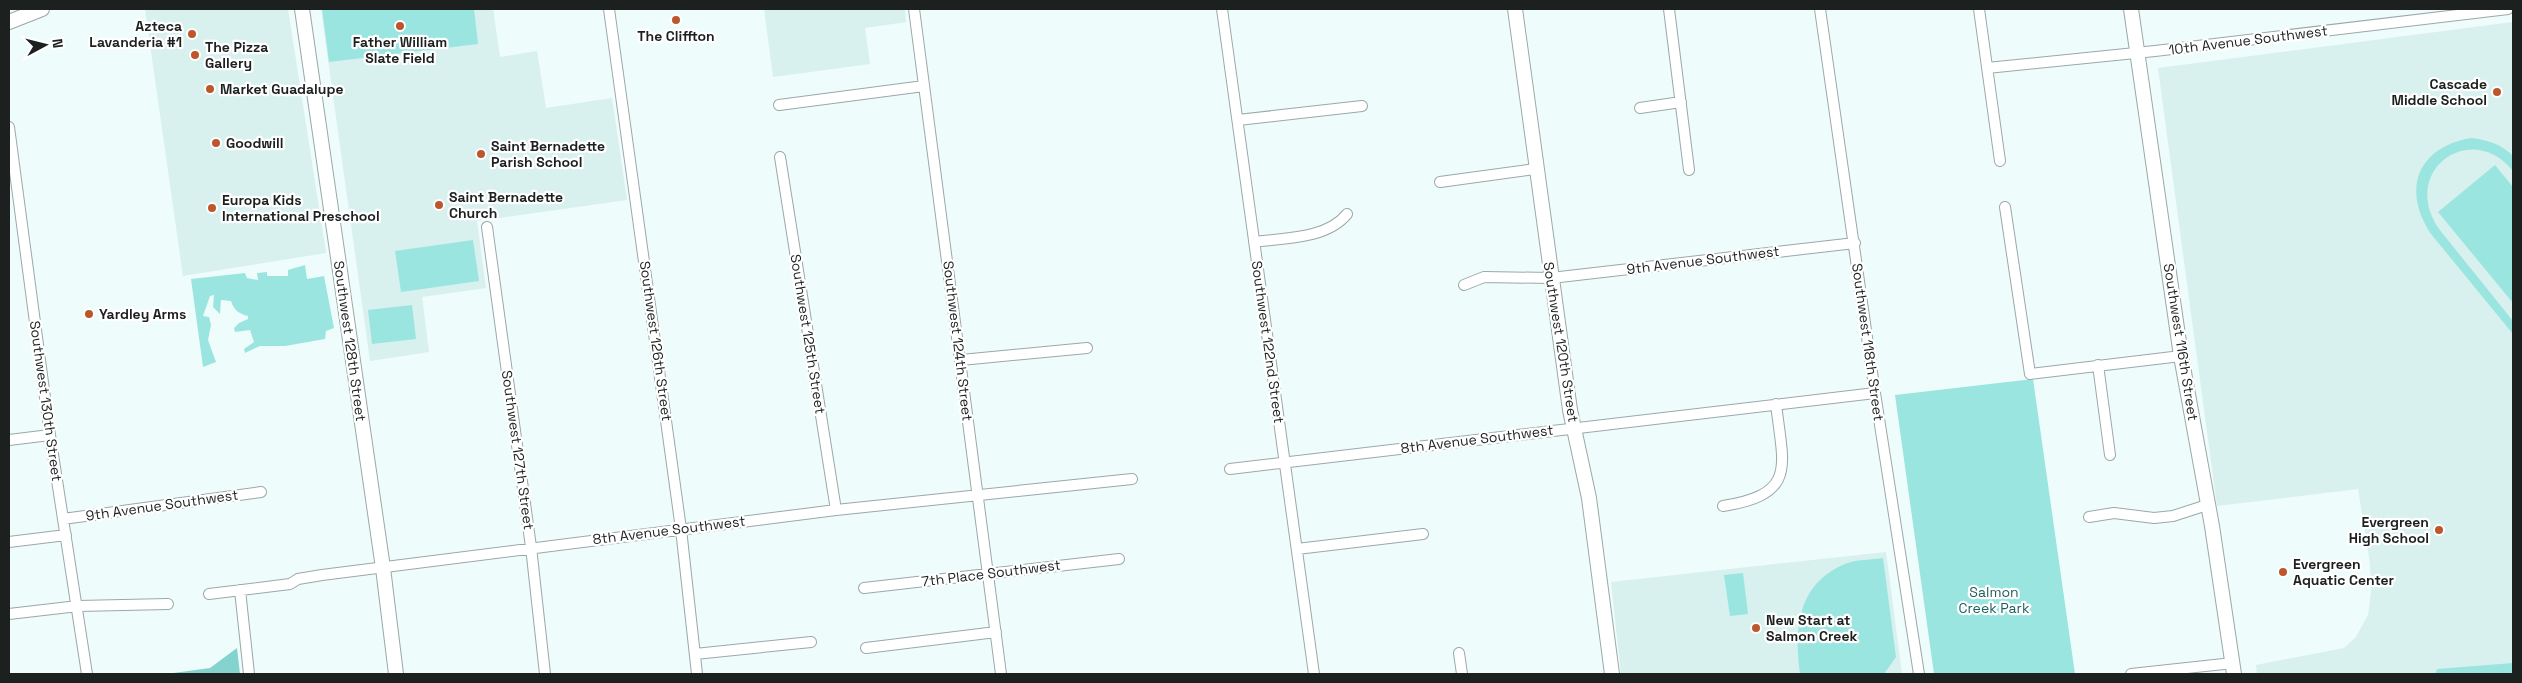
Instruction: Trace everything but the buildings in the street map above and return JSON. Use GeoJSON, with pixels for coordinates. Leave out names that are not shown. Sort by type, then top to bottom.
{"type":"FeatureCollection","features":[{"type":"Feature","properties":{"kind":"street"},"geometry":{"type":"LineString","coordinates":[[9,22],[42,9]]}},
{"type":"Feature","properties":{"kind":"street","name":"Southwest 128th Street"},"geometry":{"type":"LineString","coordinates":[[302,9],[383,568],[396,674]]}},
{"type":"Feature","properties":{"kind":"street","name":"Southwest 126th Street"},"geometry":{"type":"LineString","coordinates":[[609,9],[681,529],[698,674]]}},
{"type":"Feature","properties":{"kind":"street","name":"Southwest 124th Street"},"geometry":{"type":"LineString","coordinates":[[914,9],[1001,674]]}},
{"type":"Feature","properties":{"kind":"street","name":"Southwest 122nd Street"},"geometry":{"type":"LineString","coordinates":[[1222,9],[1314,674]]}},
{"type":"Feature","properties":{"kind":"street","name":"Southwest 120th Street"},"geometry":{"type":"LineString","coordinates":[[1515,9],[1551,278],[1574,427],[1589,498],[1612,674]]}},
{"type":"Feature","properties":{"kind":"street"},"geometry":{"type":"LineString","coordinates":[[1669,9],[1689,170]]}},
{"type":"Feature","properties":{"kind":"street","name":"Southwest 118th Street"},"geometry":{"type":"LineString","coordinates":[[1820,9],[1875,393],[1919,674]]}},
{"type":"Feature","properties":{"kind":"street"},"geometry":{"type":"LineString","coordinates":[[1979,9],[2000,161]]}},
{"type":"Feature","properties":{"kind":"street","name":"Southwest 116th Street"},"geometry":{"type":"LineString","coordinates":[[2131,9],[2181,356],[2234,668]]}},
{"type":"Feature","properties":{"kind":"street","name":"10th Avenue Southwest"},"geometry":{"type":"LineString","coordinates":[[1987,68],[2138,52],[2444,13],[2508,9]]}},
{"type":"Feature","properties":{"kind":"street"},"geometry":{"type":"LineString","coordinates":[[779,105],[924,86]]}},
{"type":"Feature","properties":{"kind":"street"},"geometry":{"type":"LineString","coordinates":[[1640,108],[1681,102]]}},
{"type":"Feature","properties":{"kind":"street"},"geometry":{"type":"LineString","coordinates":[[1238,120],[1362,106]]}},
{"type":"Feature","properties":{"kind":"street","name":"Southwest 130th Street"},"geometry":{"type":"LineString","coordinates":[[9,127],[50,435],[78,606],[87,674]]}},
{"type":"Feature","properties":{"kind":"street","name":"Southwest 125th Street"},"geometry":{"type":"LineString","coordinates":[[780,157],[836,510]]}},
{"type":"Feature","properties":{"kind":"street"},"geometry":{"type":"LineString","coordinates":[[1440,182],[1536,169]]}},
{"type":"Feature","properties":{"kind":"street"},"geometry":{"type":"LineString","coordinates":[[2005,207],[2030,374],[2181,356]]}},
{"type":"Feature","properties":{"kind":"street"},"geometry":{"type":"LineString","coordinates":[[1254,242],[1320,232],[1334,226],[1347,214]]}},
{"type":"Feature","properties":{"kind":"street","name":"Southwest 127th Street"},"geometry":{"type":"LineString","coordinates":[[487,226],[531,547],[545,674]]}},
{"type":"Feature","properties":{"kind":"street","name":"9th Avenue Southwest"},"geometry":{"type":"LineString","coordinates":[[1464,285],[1484,277],[1551,278],[1855,243]]}},
{"type":"Feature","properties":{"kind":"street"},"geometry":{"type":"LineString","coordinates":[[961,360],[1087,348]]}},
{"type":"Feature","properties":{"kind":"street"},"geometry":{"type":"LineString","coordinates":[[2098,365],[2110,455]]}},
{"type":"Feature","properties":{"kind":"street","name":"8th Avenue Southwest"},"geometry":{"type":"LineString","coordinates":[[1230,469],[1875,393]]}},
{"type":"Feature","properties":{"kind":"street"},"geometry":{"type":"LineString","coordinates":[[1723,506],[1747,502],[1762,496],[1780,477],[1782,463],[1776,404]]}},
{"type":"Feature","properties":{"kind":"street"},"geometry":{"type":"LineString","coordinates":[[9,440],[50,435]]}},
{"type":"Feature","properties":{"kind":"street","name":"8th Avenue Southwest"},"geometry":{"type":"LineString","coordinates":[[209,594],[290,584],[306,577],[531,547],[836,510],[1132,480]]}},
{"type":"Feature","properties":{"kind":"street","name":"9th Avenue Southwest"},"geometry":{"type":"LineString","coordinates":[[63,519],[261,492]]}},
{"type":"Feature","properties":{"kind":"street"},"geometry":{"type":"LineString","coordinates":[[2089,517],[2114,513],[2154,518],[2170,517],[2207,505]]}},
{"type":"Feature","properties":{"kind":"street"},"geometry":{"type":"LineString","coordinates":[[1297,549],[1423,534]]}},
{"type":"Feature","properties":{"kind":"street"},"geometry":{"type":"LineString","coordinates":[[9,542],[66,535]]}},
{"type":"Feature","properties":{"kind":"street","name":"7th Place Southwest"},"geometry":{"type":"LineString","coordinates":[[864,588],[1119,559]]}},
{"type":"Feature","properties":{"kind":"street"},"geometry":{"type":"LineString","coordinates":[[240,590],[249,674]]}},
{"type":"Feature","properties":{"kind":"street"},"geometry":{"type":"LineString","coordinates":[[9,614],[78,606],[168,604]]}},
{"type":"Feature","properties":{"kind":"street"},"geometry":{"type":"LineString","coordinates":[[866,648],[996,632]]}},
{"type":"Feature","properties":{"kind":"street"},"geometry":{"type":"LineString","coordinates":[[695,654],[811,642]]}},
{"type":"Feature","properties":{"kind":"street"},"geometry":{"type":"LineString","coordinates":[[1459,653],[1462,674]]}},
{"type":"Feature","properties":{"kind":"street"},"geometry":{"type":"LineString","coordinates":[[2131,674],[2234,668]]}},
{"type":"Feature","properties":{"kind":"shaded area"},"geometry":{"type":"Polygon","coordinates":[[[145,9],[288,9],[326,253],[183,276],[145,9]]]}},
{"type":"Feature","properties":{"kind":"shaded area","name":"Saint Bernadette Parish School"},"geometry":{"type":"Polygon","coordinates":[[[321,9],[493,9],[500,57],[537,51],[546,108],[612,98],[627,200],[477,221],[486,288],[422,297],[429,352],[370,361],[321,9]]]}},
{"type":"Feature","properties":{"kind":"shaded area"},"geometry":{"type":"Polygon","coordinates":[[[764,9],[905,9],[906,22],[865,28],[870,64],[773,77],[764,9]]]}},
{"type":"Feature","properties":{"kind":"shaded area"},"geometry":{"type":"Polygon","coordinates":[[[2513,22],[2513,674],[2257,674],[2256,665],[2344,648],[2356,637],[2368,615],[2371,592],[2370,563],[2358,489],[2217,506],[2158,68],[2513,22]]]}},
{"type":"Feature","properties":{"kind":"shaded area","name":"New Start at Salmon Creek"},"geometry":{"type":"Polygon","coordinates":[[[1886,552],[1902,674],[1621,674],[1611,582],[1886,552]]]}},
{"type":"Feature","properties":{"kind":"shaded area"},"geometry":{"type":"Polygon","coordinates":[[[237,648],[240,674],[166,674],[210,668],[237,648]]]}},
{"type":"Feature","properties":{"kind":"green space","name":"Father William Slate Field"},"geometry":{"type":"Polygon","coordinates":[[[322,9],[474,9],[478,44],[329,62],[322,9]]]}},
{"type":"Feature","properties":{"kind":"green space"},"geometry":{"type":"Polygon","coordinates":[[[2471,138],[2494,143],[2504,148],[2513,156],[2513,171],[2496,156],[2478,150],[2461,151],[2445,159],[2434,171],[2428,188],[2429,208],[2439,229],[2513,321],[2513,334],[2431,234],[2422,217],[2417,201],[2416,186],[2420,172],[2427,160],[2438,150],[2471,138]]]}},
{"type":"Feature","properties":{"kind":"green space"},"geometry":{"type":"Polygon","coordinates":[[[2495,165],[2513,187],[2513,303],[2438,212],[2495,165]]]}},
{"type":"Feature","properties":{"kind":"green space"},"geometry":{"type":"Polygon","coordinates":[[[473,240],[479,281],[401,292],[395,251],[473,240]]]}},
{"type":"Feature","properties":{"kind":"green space"},"geometry":{"type":"Polygon","coordinates":[[[305,265],[307,279],[324,276],[334,328],[326,331],[325,339],[285,346],[260,346],[245,353],[244,349],[254,342],[250,330],[235,332],[234,328],[239,323],[248,319],[248,316],[237,311],[231,301],[221,300],[220,314],[213,307],[214,295],[210,296],[203,316],[209,317],[211,325],[208,340],[216,362],[203,367],[191,279],[245,273],[247,278],[258,280],[257,273],[267,272],[267,276],[288,276],[288,270],[305,265]]]}},
{"type":"Feature","properties":{"kind":"green space"},"geometry":{"type":"Polygon","coordinates":[[[412,305],[416,339],[372,344],[368,310],[412,305]]]}},
{"type":"Feature","properties":{"kind":"green space","name":"Salmon Creek Park"},"geometry":{"type":"Polygon","coordinates":[[[2033,379],[2075,674],[1934,674],[1895,395],[2033,379]]]}},
{"type":"Feature","properties":{"kind":"green space"},"geometry":{"type":"Polygon","coordinates":[[[1883,558],[1896,657],[1884,674],[1800,674],[1798,657],[1799,625],[1802,610],[1808,596],[1817,583],[1829,573],[1849,562],[1883,558]]]}},
{"type":"Feature","properties":{"kind":"green space"},"geometry":{"type":"Polygon","coordinates":[[[1743,573],[1748,614],[1730,616],[1724,575],[1743,573]]]}},
{"type":"Feature","properties":{"kind":"green space"},"geometry":{"type":"Polygon","coordinates":[[[2513,663],[2513,674],[2435,674],[2437,669],[2513,663]]]}},
{"type":"Feature","properties":{"kind":"place","name":"The Cliffton"},"geometry":{"type":"Point","coordinates":[676,20]}},
{"type":"Feature","properties":{"kind":"place","name":"Father William Slate Field"},"geometry":{"type":"Point","coordinates":[400,26]}},
{"type":"Feature","properties":{"kind":"place","name":"Azteca Lavanderia #1"},"geometry":{"type":"Point","coordinates":[192,34]}},
{"type":"Feature","properties":{"kind":"place","name":"The Pizza Gallery"},"geometry":{"type":"Point","coordinates":[195,55]}},
{"type":"Feature","properties":{"kind":"place","name":"Market Guadalupe"},"geometry":{"type":"Point","coordinates":[210,89]}},
{"type":"Feature","properties":{"kind":"place","name":"Cascade Middle School"},"geometry":{"type":"Point","coordinates":[2497,92]}},
{"type":"Feature","properties":{"kind":"place","name":"Goodwill"},"geometry":{"type":"Point","coordinates":[216,143]}},
{"type":"Feature","properties":{"kind":"place","name":"Saint Bernadette Parish School"},"geometry":{"type":"Point","coordinates":[481,154]}},
{"type":"Feature","properties":{"kind":"place","name":"Saint Bernadette Church"},"geometry":{"type":"Point","coordinates":[439,205]}},
{"type":"Feature","properties":{"kind":"place","name":"Europa Kids International Preschool"},"geometry":{"type":"Point","coordinates":[212,208]}},
{"type":"Feature","properties":{"kind":"place","name":"Yardley Arms"},"geometry":{"type":"Point","coordinates":[89,314]}},
{"type":"Feature","properties":{"kind":"place","name":"Evergreen High School"},"geometry":{"type":"Point","coordinates":[2439,530]}},
{"type":"Feature","properties":{"kind":"place","name":"Evergreen Aquatic Center"},"geometry":{"type":"Point","coordinates":[2283,572]}},
{"type":"Feature","properties":{"kind":"place","name":"New Start at Salmon Creek"},"geometry":{"type":"Point","coordinates":[1756,628]}}]}
